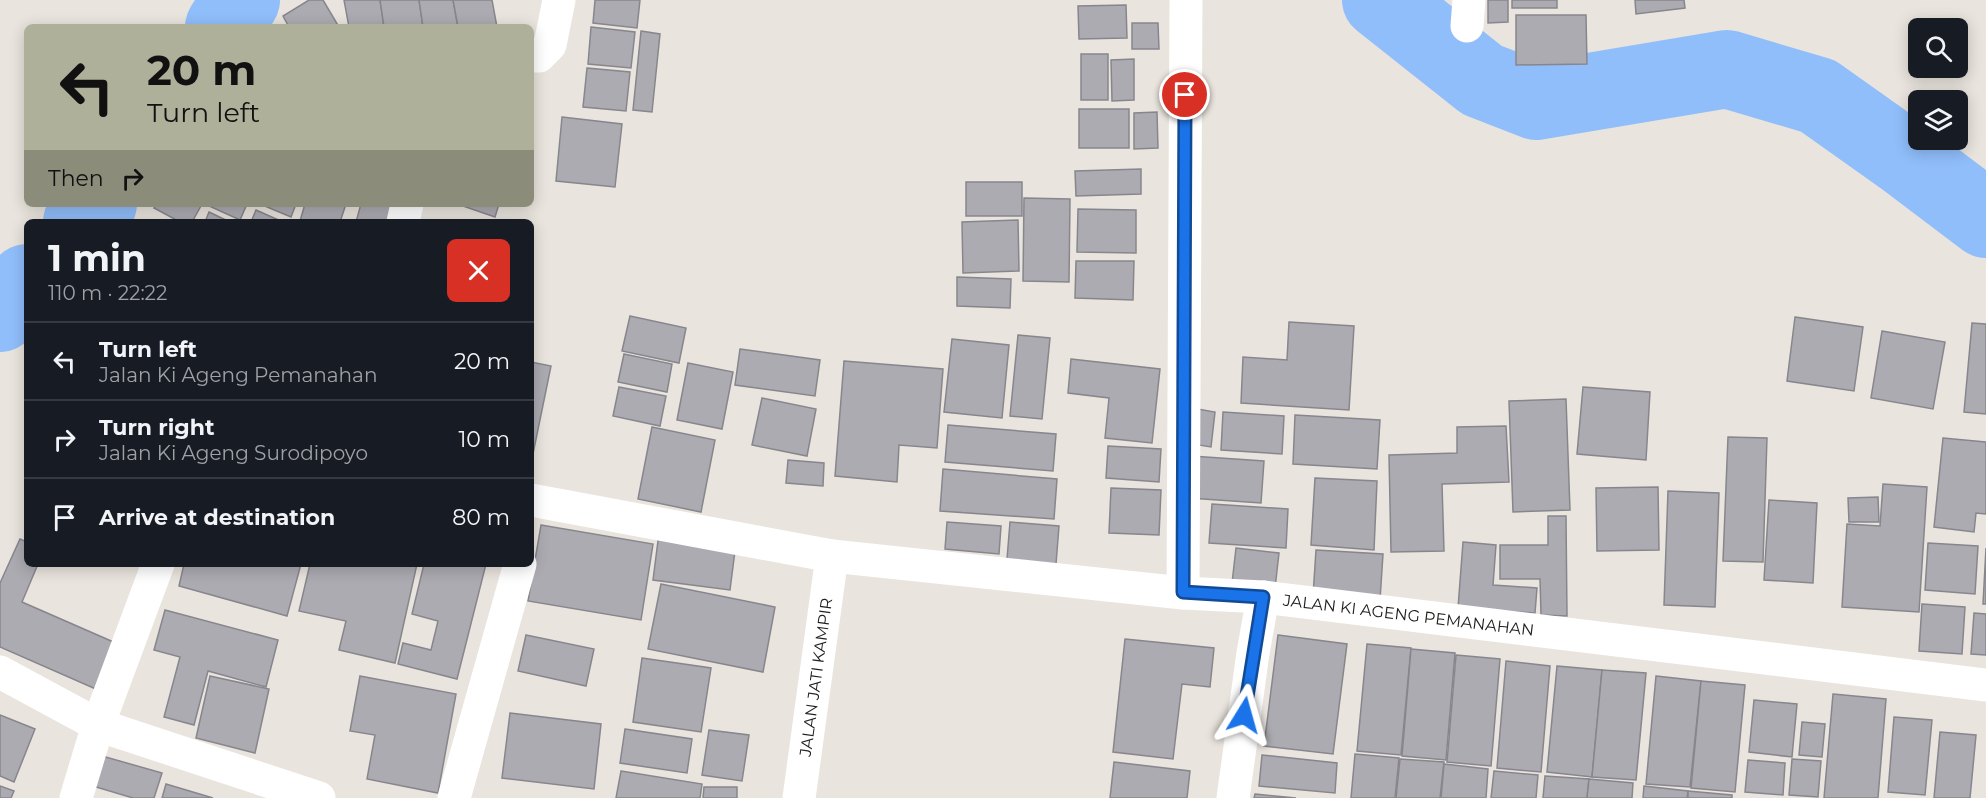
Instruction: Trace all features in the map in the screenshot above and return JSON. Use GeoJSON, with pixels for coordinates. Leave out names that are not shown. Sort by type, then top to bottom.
{"type":"FeatureCollection","features":[{"type":"Feature","properties":{"kind":"street"},"geometry":{"type":"LineString","coordinates":[[534,56],[538,56],[550,45],[560,0]]}},
{"type":"Feature","properties":{"kind":"street"},"geometry":{"type":"LineString","coordinates":[[1183,592],[1186,0]]}},
{"type":"Feature","properties":{"kind":"street","name":"JALAN KI AGENG PEMANAHAN"},"geometry":{"type":"LineString","coordinates":[[534,509],[832,556],[1183,592],[1263,597],[1986,685]]}},
{"type":"Feature","properties":{"kind":"street","name":"JALAN JATI KAMPIR"},"geometry":{"type":"LineString","coordinates":[[799,798],[832,556]]}},
{"type":"Feature","properties":{"kind":"street"},"geometry":{"type":"LineString","coordinates":[[76,798],[98,725],[157,567]]}},
{"type":"Feature","properties":{"kind":"street"},"geometry":{"type":"LineString","coordinates":[[454,798],[519,567]]}},
{"type":"Feature","properties":{"kind":"street"},"geometry":{"type":"LineString","coordinates":[[1233,798],[1263,597]]}},
{"type":"Feature","properties":{"kind":"street"},"geometry":{"type":"LineString","coordinates":[[0,672],[98,725],[319,798]]}},
{"type":"Feature","properties":{"kind":"building"},"geometry":{"type":"Polygon","coordinates":[[[309,0],[323,0],[337,24],[287,24],[283,16],[309,0]]]}},
{"type":"Feature","properties":{"kind":"building"},"geometry":{"type":"Polygon","coordinates":[[[344,0],[380,0],[384,24],[348,24],[344,0]]]}},
{"type":"Feature","properties":{"kind":"building"},"geometry":{"type":"Polygon","coordinates":[[[380,0],[419,0],[423,24],[384,24],[380,0]]]}},
{"type":"Feature","properties":{"kind":"building"},"geometry":{"type":"Polygon","coordinates":[[[419,0],[453,0],[457,24],[423,24],[419,0]]]}},
{"type":"Feature","properties":{"kind":"building"},"geometry":{"type":"Polygon","coordinates":[[[453,0],[492,0],[496,24],[457,24],[453,0]]]}},
{"type":"Feature","properties":{"kind":"building"},"geometry":{"type":"Polygon","coordinates":[[[595,0],[640,0],[637,28],[593,23],[595,0]]]}},
{"type":"Feature","properties":{"kind":"building"},"geometry":{"type":"Polygon","coordinates":[[[1488,0],[1508,0],[1508,22],[1488,23],[1488,0]]]}},
{"type":"Feature","properties":{"kind":"building"},"geometry":{"type":"Polygon","coordinates":[[[1512,0],[1557,0],[1557,8],[1512,8],[1512,0]]]}},
{"type":"Feature","properties":{"kind":"building"},"geometry":{"type":"Polygon","coordinates":[[[1635,0],[1684,0],[1685,8],[1636,14],[1635,0]]]}},
{"type":"Feature","properties":{"kind":"building"},"geometry":{"type":"Polygon","coordinates":[[[1126,5],[1127,38],[1079,39],[1078,6],[1126,5]]]}},
{"type":"Feature","properties":{"kind":"building"},"geometry":{"type":"Polygon","coordinates":[[[1516,15],[1586,15],[1587,64],[1516,65],[1516,15]]]}},
{"type":"Feature","properties":{"kind":"building"},"geometry":{"type":"Polygon","coordinates":[[[1132,23],[1158,23],[1159,49],[1132,49],[1132,23]]]}},
{"type":"Feature","properties":{"kind":"building"},"geometry":{"type":"Polygon","coordinates":[[[591,27],[635,32],[631,68],[588,64],[591,27]]]}},
{"type":"Feature","properties":{"kind":"building"},"geometry":{"type":"Polygon","coordinates":[[[641,31],[660,34],[652,112],[633,110],[641,31]]]}},
{"type":"Feature","properties":{"kind":"building"},"geometry":{"type":"Polygon","coordinates":[[[1081,54],[1108,54],[1108,100],[1081,100],[1081,54]]]}},
{"type":"Feature","properties":{"kind":"building"},"geometry":{"type":"Polygon","coordinates":[[[1134,59],[1134,100],[1112,101],[1111,60],[1134,59]]]}},
{"type":"Feature","properties":{"kind":"building"},"geometry":{"type":"Polygon","coordinates":[[[587,68],[630,72],[626,111],[583,107],[587,68]]]}},
{"type":"Feature","properties":{"kind":"building"},"geometry":{"type":"Polygon","coordinates":[[[1079,109],[1129,109],[1129,148],[1079,148],[1079,109]]]}},
{"type":"Feature","properties":{"kind":"building"},"geometry":{"type":"Polygon","coordinates":[[[1157,112],[1158,148],[1134,149],[1134,113],[1157,112]]]}},
{"type":"Feature","properties":{"kind":"building"},"geometry":{"type":"Polygon","coordinates":[[[562,117],[622,124],[615,187],[556,181],[562,117]]]}},
{"type":"Feature","properties":{"kind":"building"},"geometry":{"type":"Polygon","coordinates":[[[1141,169],[1141,194],[1076,196],[1075,171],[1141,169]]]}},
{"type":"Feature","properties":{"kind":"building"},"geometry":{"type":"Polygon","coordinates":[[[966,182],[1022,182],[1022,216],[966,216],[966,182]]]}},
{"type":"Feature","properties":{"kind":"building"},"geometry":{"type":"Polygon","coordinates":[[[1024,198],[1070,199],[1069,282],[1023,281],[1024,198]]]}},
{"type":"Feature","properties":{"kind":"building"},"geometry":{"type":"Polygon","coordinates":[[[200,207],[194,219],[174,219],[154,208],[200,207]]]}},
{"type":"Feature","properties":{"kind":"building"},"geometry":{"type":"Polygon","coordinates":[[[211,207],[246,207],[240,219],[211,207]]]}},
{"type":"Feature","properties":{"kind":"building"},"geometry":{"type":"Polygon","coordinates":[[[267,207],[295,207],[291,217],[267,207]]]}},
{"type":"Feature","properties":{"kind":"building"},"geometry":{"type":"Polygon","coordinates":[[[304,207],[345,207],[341,219],[301,219],[304,207]]]}},
{"type":"Feature","properties":{"kind":"building"},"geometry":{"type":"Polygon","coordinates":[[[360,207],[396,207],[393,219],[357,219],[360,207]]]}},
{"type":"Feature","properties":{"kind":"building"},"geometry":{"type":"Polygon","coordinates":[[[466,207],[498,207],[495,217],[466,207]]]}},
{"type":"Feature","properties":{"kind":"building"},"geometry":{"type":"Polygon","coordinates":[[[1078,209],[1136,210],[1136,253],[1077,252],[1078,209]]]}},
{"type":"Feature","properties":{"kind":"building"},"geometry":{"type":"Polygon","coordinates":[[[256,210],[276,219],[252,219],[256,210]]]}},
{"type":"Feature","properties":{"kind":"building"},"geometry":{"type":"Polygon","coordinates":[[[209,212],[224,219],[206,219],[209,212]]]}},
{"type":"Feature","properties":{"kind":"building"},"geometry":{"type":"Polygon","coordinates":[[[1018,220],[1019,271],[963,273],[962,222],[1018,220]]]}},
{"type":"Feature","properties":{"kind":"building"},"geometry":{"type":"Polygon","coordinates":[[[1076,261],[1134,261],[1133,300],[1075,298],[1076,261]]]}},
{"type":"Feature","properties":{"kind":"building"},"geometry":{"type":"Polygon","coordinates":[[[957,277],[1011,279],[1010,308],[957,306],[957,277]]]}},
{"type":"Feature","properties":{"kind":"building"},"geometry":{"type":"Polygon","coordinates":[[[630,316],[686,328],[679,363],[622,351],[630,316]]]}},
{"type":"Feature","properties":{"kind":"building"},"geometry":{"type":"Polygon","coordinates":[[[1795,317],[1863,327],[1854,391],[1787,381],[1795,317]]]}},
{"type":"Feature","properties":{"kind":"building"},"geometry":{"type":"Polygon","coordinates":[[[1289,322],[1354,326],[1349,410],[1241,403],[1243,357],[1287,360],[1289,322]]]}},
{"type":"Feature","properties":{"kind":"building"},"geometry":{"type":"Polygon","coordinates":[[[1972,323],[1986,324],[1986,414],[1964,412],[1972,323]]]}},
{"type":"Feature","properties":{"kind":"building"},"geometry":{"type":"Polygon","coordinates":[[[1882,331],[1945,342],[1933,409],[1871,398],[1882,331]]]}},
{"type":"Feature","properties":{"kind":"building"},"geometry":{"type":"Polygon","coordinates":[[[1018,335],[1050,338],[1042,419],[1010,416],[1018,335]]]}},
{"type":"Feature","properties":{"kind":"building"},"geometry":{"type":"Polygon","coordinates":[[[952,339],[1009,345],[1002,418],[944,412],[952,339]]]}},
{"type":"Feature","properties":{"kind":"building"},"geometry":{"type":"Polygon","coordinates":[[[740,349],[820,360],[815,396],[735,385],[740,349]]]}},
{"type":"Feature","properties":{"kind":"building"},"geometry":{"type":"Polygon","coordinates":[[[624,354],[672,364],[667,392],[618,382],[624,354]]]}},
{"type":"Feature","properties":{"kind":"building"},"geometry":{"type":"Polygon","coordinates":[[[1071,359],[1160,369],[1152,443],[1105,438],[1109,398],[1068,393],[1071,359]]]}},
{"type":"Feature","properties":{"kind":"building"},"geometry":{"type":"Polygon","coordinates":[[[844,361],[943,369],[937,448],[899,445],[897,482],[835,476],[844,361]]]}},
{"type":"Feature","properties":{"kind":"building"},"geometry":{"type":"Polygon","coordinates":[[[534,363],[551,366],[534,449],[534,363]]]}},
{"type":"Feature","properties":{"kind":"building"},"geometry":{"type":"Polygon","coordinates":[[[688,363],[733,372],[722,429],[677,420],[688,363]]]}},
{"type":"Feature","properties":{"kind":"building"},"geometry":{"type":"Polygon","coordinates":[[[619,387],[666,396],[660,426],[613,416],[619,387]]]}},
{"type":"Feature","properties":{"kind":"building"},"geometry":{"type":"Polygon","coordinates":[[[1583,387],[1650,392],[1646,460],[1577,454],[1583,387]]]}},
{"type":"Feature","properties":{"kind":"building"},"geometry":{"type":"Polygon","coordinates":[[[762,398],[816,409],[807,456],[752,445],[762,398]]]}},
{"type":"Feature","properties":{"kind":"building"},"geometry":{"type":"Polygon","coordinates":[[[1566,399],[1570,510],[1513,512],[1509,401],[1566,399]]]}},
{"type":"Feature","properties":{"kind":"building"},"geometry":{"type":"Polygon","coordinates":[[[1192,408],[1215,412],[1211,447],[1186,443],[1192,408]]]}},
{"type":"Feature","properties":{"kind":"building"},"geometry":{"type":"Polygon","coordinates":[[[1223,412],[1284,416],[1282,454],[1221,450],[1223,412]]]}},
{"type":"Feature","properties":{"kind":"building"},"geometry":{"type":"Polygon","coordinates":[[[1295,415],[1380,420],[1377,469],[1293,464],[1295,415]]]}},
{"type":"Feature","properties":{"kind":"building"},"geometry":{"type":"Polygon","coordinates":[[[948,425],[1056,434],[1053,471],[945,462],[948,425]]]}},
{"type":"Feature","properties":{"kind":"building"},"geometry":{"type":"Polygon","coordinates":[[[1506,426],[1509,482],[1442,484],[1444,551],[1391,552],[1389,455],[1457,453],[1457,427],[1506,426]]]}},
{"type":"Feature","properties":{"kind":"building"},"geometry":{"type":"Polygon","coordinates":[[[652,427],[715,440],[701,512],[638,499],[652,427]]]}},
{"type":"Feature","properties":{"kind":"building"},"geometry":{"type":"Polygon","coordinates":[[[1728,437],[1767,438],[1763,562],[1723,561],[1728,437]]]}},
{"type":"Feature","properties":{"kind":"building"},"geometry":{"type":"Polygon","coordinates":[[[1943,438],[1986,442],[1986,514],[1976,513],[1974,532],[1934,527],[1943,438]]]}},
{"type":"Feature","properties":{"kind":"building"},"geometry":{"type":"Polygon","coordinates":[[[1108,446],[1161,449],[1159,482],[1106,478],[1108,446]]]}},
{"type":"Feature","properties":{"kind":"building"},"geometry":{"type":"Polygon","coordinates":[[[1191,456],[1264,461],[1261,503],[1189,498],[1191,456]]]}},
{"type":"Feature","properties":{"kind":"building"},"geometry":{"type":"Polygon","coordinates":[[[788,460],[824,463],[823,486],[786,483],[788,460]]]}},
{"type":"Feature","properties":{"kind":"building"},"geometry":{"type":"Polygon","coordinates":[[[943,469],[1057,479],[1054,519],[940,511],[943,469]]]}},
{"type":"Feature","properties":{"kind":"building"},"geometry":{"type":"Polygon","coordinates":[[[1315,478],[1377,481],[1374,550],[1311,545],[1315,478]]]}},
{"type":"Feature","properties":{"kind":"building"},"geometry":{"type":"Polygon","coordinates":[[[1883,484],[1927,487],[1919,612],[1842,607],[1847,524],[1880,526],[1883,484]]]}},
{"type":"Feature","properties":{"kind":"building"},"geometry":{"type":"Polygon","coordinates":[[[1658,487],[1659,550],[1597,551],[1596,488],[1658,487]]]}},
{"type":"Feature","properties":{"kind":"building"},"geometry":{"type":"Polygon","coordinates":[[[1111,488],[1161,490],[1159,535],[1109,533],[1111,488]]]}},
{"type":"Feature","properties":{"kind":"building"},"geometry":{"type":"Polygon","coordinates":[[[1668,491],[1719,493],[1715,607],[1664,605],[1668,491]]]}},
{"type":"Feature","properties":{"kind":"building"},"geometry":{"type":"Polygon","coordinates":[[[1878,497],[1879,522],[1849,522],[1848,498],[1878,497]]]}},
{"type":"Feature","properties":{"kind":"building"},"geometry":{"type":"Polygon","coordinates":[[[1769,500],[1817,503],[1813,583],[1764,580],[1769,500]]]}},
{"type":"Feature","properties":{"kind":"building"},"geometry":{"type":"Polygon","coordinates":[[[1212,504],[1288,509],[1286,548],[1209,543],[1212,504]]]}},
{"type":"Feature","properties":{"kind":"building"},"geometry":{"type":"Polygon","coordinates":[[[1548,516],[1566,516],[1567,616],[1541,615],[1540,579],[1500,579],[1500,545],[1548,545],[1548,516]]]}},
{"type":"Feature","properties":{"kind":"building"},"geometry":{"type":"Polygon","coordinates":[[[947,522],[1001,526],[999,554],[945,549],[947,522]]]}},
{"type":"Feature","properties":{"kind":"building"},"geometry":{"type":"Polygon","coordinates":[[[1010,522],[1059,526],[1056,564],[1007,559],[1010,522]]]}},
{"type":"Feature","properties":{"kind":"building"},"geometry":{"type":"Polygon","coordinates":[[[541,525],[653,544],[641,620],[528,601],[541,525]]]}},
{"type":"Feature","properties":{"kind":"building"},"geometry":{"type":"Polygon","coordinates":[[[659,533],[736,543],[730,590],[653,580],[659,533]]]}},
{"type":"Feature","properties":{"kind":"building"},"geometry":{"type":"Polygon","coordinates":[[[20,539],[24,541],[24,567],[37,567],[22,602],[118,644],[98,690],[0,647],[0,583],[20,539]]]}},
{"type":"Feature","properties":{"kind":"building"},"geometry":{"type":"Polygon","coordinates":[[[1463,542],[1496,545],[1493,585],[1537,588],[1535,613],[1458,608],[1463,542]]]}},
{"type":"Feature","properties":{"kind":"building"},"geometry":{"type":"Polygon","coordinates":[[[1928,543],[1978,546],[1975,594],[1925,590],[1928,543]]]}},
{"type":"Feature","properties":{"kind":"building"},"geometry":{"type":"Polygon","coordinates":[[[1236,548],[1279,553],[1274,597],[1231,592],[1236,548]]]}},
{"type":"Feature","properties":{"kind":"building"},"geometry":{"type":"Polygon","coordinates":[[[1986,548],[1986,604],[1983,604],[1986,548]]]}},
{"type":"Feature","properties":{"kind":"building"},"geometry":{"type":"Polygon","coordinates":[[[1316,550],[1383,554],[1380,600],[1313,596],[1316,550]]]}},
{"type":"Feature","properties":{"kind":"building"},"geometry":{"type":"Polygon","coordinates":[[[183,567],[300,567],[287,616],[179,586],[183,567]]]}},
{"type":"Feature","properties":{"kind":"building"},"geometry":{"type":"Polygon","coordinates":[[[309,567],[416,567],[395,663],[339,650],[346,621],[299,611],[309,567]]]}},
{"type":"Feature","properties":{"kind":"building"},"geometry":{"type":"Polygon","coordinates":[[[423,567],[485,567],[457,679],[398,664],[403,643],[431,650],[438,621],[412,614],[423,567]]]}},
{"type":"Feature","properties":{"kind":"building"},"geometry":{"type":"Polygon","coordinates":[[[661,584],[775,607],[763,672],[648,649],[661,584]]]}},
{"type":"Feature","properties":{"kind":"building"},"geometry":{"type":"Polygon","coordinates":[[[1922,604],[1965,607],[1962,654],[1919,651],[1922,604]]]}},
{"type":"Feature","properties":{"kind":"building"},"geometry":{"type":"Polygon","coordinates":[[[165,610],[278,640],[266,687],[208,671],[194,725],[164,717],[180,657],[154,650],[165,610]]]}},
{"type":"Feature","properties":{"kind":"building"},"geometry":{"type":"Polygon","coordinates":[[[1974,613],[1986,614],[1986,655],[1971,654],[1974,613]]]}},
{"type":"Feature","properties":{"kind":"building"},"geometry":{"type":"Polygon","coordinates":[[[526,635],[594,649],[586,686],[518,671],[526,635]]]}},
{"type":"Feature","properties":{"kind":"building"},"geometry":{"type":"Polygon","coordinates":[[[1278,635],[1347,644],[1333,754],[1264,746],[1278,635]]]}},
{"type":"Feature","properties":{"kind":"building"},"geometry":{"type":"Polygon","coordinates":[[[1125,639],[1214,648],[1210,687],[1182,684],[1173,759],[1113,752],[1125,639]]]}},
{"type":"Feature","properties":{"kind":"building"},"geometry":{"type":"Polygon","coordinates":[[[1367,644],[1411,648],[1401,755],[1357,751],[1367,644]]]}},
{"type":"Feature","properties":{"kind":"building"},"geometry":{"type":"Polygon","coordinates":[[[1411,649],[1455,653],[1446,760],[1402,756],[1411,649]]]}},
{"type":"Feature","properties":{"kind":"building"},"geometry":{"type":"Polygon","coordinates":[[[1456,655],[1500,659],[1491,766],[1447,762],[1456,655]]]}},
{"type":"Feature","properties":{"kind":"building"},"geometry":{"type":"Polygon","coordinates":[[[642,658],[711,668],[701,732],[633,722],[642,658]]]}},
{"type":"Feature","properties":{"kind":"building"},"geometry":{"type":"Polygon","coordinates":[[[1506,661],[1550,666],[1541,772],[1497,768],[1506,661]]]}},
{"type":"Feature","properties":{"kind":"building"},"geometry":{"type":"Polygon","coordinates":[[[1557,666],[1602,670],[1592,777],[1547,772],[1557,666]]]}},
{"type":"Feature","properties":{"kind":"building"},"geometry":{"type":"Polygon","coordinates":[[[1602,670],[1646,673],[1636,780],[1592,777],[1602,670]]]}},
{"type":"Feature","properties":{"kind":"building"},"geometry":{"type":"Polygon","coordinates":[[[210,676],[269,689],[255,753],[196,738],[210,676]]]}},
{"type":"Feature","properties":{"kind":"building"},"geometry":{"type":"Polygon","coordinates":[[[360,676],[456,694],[438,793],[367,779],[375,735],[350,731],[360,676]]]}},
{"type":"Feature","properties":{"kind":"building"},"geometry":{"type":"Polygon","coordinates":[[[1656,676],[1701,681],[1690,787],[1646,784],[1656,676]]]}},
{"type":"Feature","properties":{"kind":"building"},"geometry":{"type":"Polygon","coordinates":[[[1701,681],[1745,685],[1735,792],[1691,788],[1701,681]]]}},
{"type":"Feature","properties":{"kind":"building"},"geometry":{"type":"Polygon","coordinates":[[[1833,694],[1886,699],[1878,798],[1824,798],[1833,694]]]}},
{"type":"Feature","properties":{"kind":"building"},"geometry":{"type":"Polygon","coordinates":[[[1754,700],[1797,704],[1792,757],[1749,752],[1754,700]]]}},
{"type":"Feature","properties":{"kind":"building"},"geometry":{"type":"Polygon","coordinates":[[[510,713],[601,724],[594,789],[502,778],[510,713]]]}},
{"type":"Feature","properties":{"kind":"building"},"geometry":{"type":"Polygon","coordinates":[[[0,715],[35,729],[14,782],[0,776],[0,715]]]}},
{"type":"Feature","properties":{"kind":"building"},"geometry":{"type":"Polygon","coordinates":[[[1894,717],[1932,720],[1925,795],[1888,792],[1894,717]]]}},
{"type":"Feature","properties":{"kind":"building"},"geometry":{"type":"Polygon","coordinates":[[[1802,722],[1825,724],[1822,757],[1799,755],[1802,722]]]}},
{"type":"Feature","properties":{"kind":"building"},"geometry":{"type":"Polygon","coordinates":[[[625,729],[692,739],[687,773],[620,763],[625,729]]]}},
{"type":"Feature","properties":{"kind":"building"},"geometry":{"type":"Polygon","coordinates":[[[709,730],[749,735],[742,781],[702,775],[709,730]]]}},
{"type":"Feature","properties":{"kind":"building"},"geometry":{"type":"Polygon","coordinates":[[[1940,732],[1976,735],[1970,798],[1934,798],[1940,732]]]}},
{"type":"Feature","properties":{"kind":"building"},"geometry":{"type":"Polygon","coordinates":[[[95,754],[162,773],[154,798],[133,798],[86,784],[95,754]]]}},
{"type":"Feature","properties":{"kind":"building"},"geometry":{"type":"Polygon","coordinates":[[[1355,754],[1399,758],[1395,798],[1351,798],[1355,754]]]}},
{"type":"Feature","properties":{"kind":"building"},"geometry":{"type":"Polygon","coordinates":[[[1262,755],[1337,763],[1335,793],[1259,786],[1262,755]]]}},
{"type":"Feature","properties":{"kind":"building"},"geometry":{"type":"Polygon","coordinates":[[[1400,759],[1444,762],[1440,798],[1396,798],[1400,759]]]}},
{"type":"Feature","properties":{"kind":"building"},"geometry":{"type":"Polygon","coordinates":[[[1792,759],[1821,761],[1818,797],[1789,795],[1792,759]]]}},
{"type":"Feature","properties":{"kind":"building"},"geometry":{"type":"Polygon","coordinates":[[[1748,760],[1785,763],[1783,795],[1745,792],[1748,760]]]}},
{"type":"Feature","properties":{"kind":"building"},"geometry":{"type":"Polygon","coordinates":[[[1114,762],[1190,771],[1187,798],[1110,798],[1114,762]]]}},
{"type":"Feature","properties":{"kind":"building"},"geometry":{"type":"Polygon","coordinates":[[[1444,764],[1488,769],[1486,798],[1441,798],[1444,764]]]}},
{"type":"Feature","properties":{"kind":"building"},"geometry":{"type":"Polygon","coordinates":[[[621,771],[702,784],[700,798],[616,798],[621,771]]]}},
{"type":"Feature","properties":{"kind":"building"},"geometry":{"type":"Polygon","coordinates":[[[1494,771],[1538,775],[1536,798],[1491,798],[1494,771]]]}},
{"type":"Feature","properties":{"kind":"building"},"geometry":{"type":"Polygon","coordinates":[[[1545,776],[1589,779],[1587,798],[1543,798],[1545,776]]]}},
{"type":"Feature","properties":{"kind":"building"},"geometry":{"type":"Polygon","coordinates":[[[1589,779],[1633,783],[1632,798],[1587,798],[1589,779]]]}},
{"type":"Feature","properties":{"kind":"building"},"geometry":{"type":"Polygon","coordinates":[[[166,784],[213,798],[162,798],[166,784]]]}},
{"type":"Feature","properties":{"kind":"building"},"geometry":{"type":"Polygon","coordinates":[[[0,786],[14,791],[11,798],[0,798],[0,786]]]}},
{"type":"Feature","properties":{"kind":"building"},"geometry":{"type":"Polygon","coordinates":[[[1644,786],[1688,791],[1687,798],[1643,798],[1644,786]]]}},
{"type":"Feature","properties":{"kind":"building"},"geometry":{"type":"Polygon","coordinates":[[[704,787],[737,787],[737,798],[703,798],[704,787]]]}},
{"type":"Feature","properties":{"kind":"building"},"geometry":{"type":"Polygon","coordinates":[[[1688,791],[1732,795],[1732,798],[1688,798],[1688,791]]]}},
{"type":"Feature","properties":{"kind":"building"},"geometry":{"type":"Polygon","coordinates":[[[1255,794],[1296,798],[1254,798],[1255,794]]]}},
{"type":"Feature","properties":{"kind":"waterway"},"geometry":{"type":"LineString","coordinates":[[226,24],[241,0]]}},
{"type":"Feature","properties":{"kind":"waterway"},"geometry":{"type":"LineString","coordinates":[[1381,0],[1482,80],[1536,101],[1727,69],[1818,96],[1986,219]]}},
{"type":"Feature","properties":{"kind":"waterway"},"geometry":{"type":"LineString","coordinates":[[85,219],[95,207]]}},
{"type":"Feature","properties":{"kind":"waterway"},"geometry":{"type":"LineString","coordinates":[[0,313],[24,286]]}},
{"type":"Feature","properties":{"kind":"route"},"geometry":{"type":"LineString","coordinates":[[1185,95],[1183,592],[1263,597],[1244,715]]}}]}
